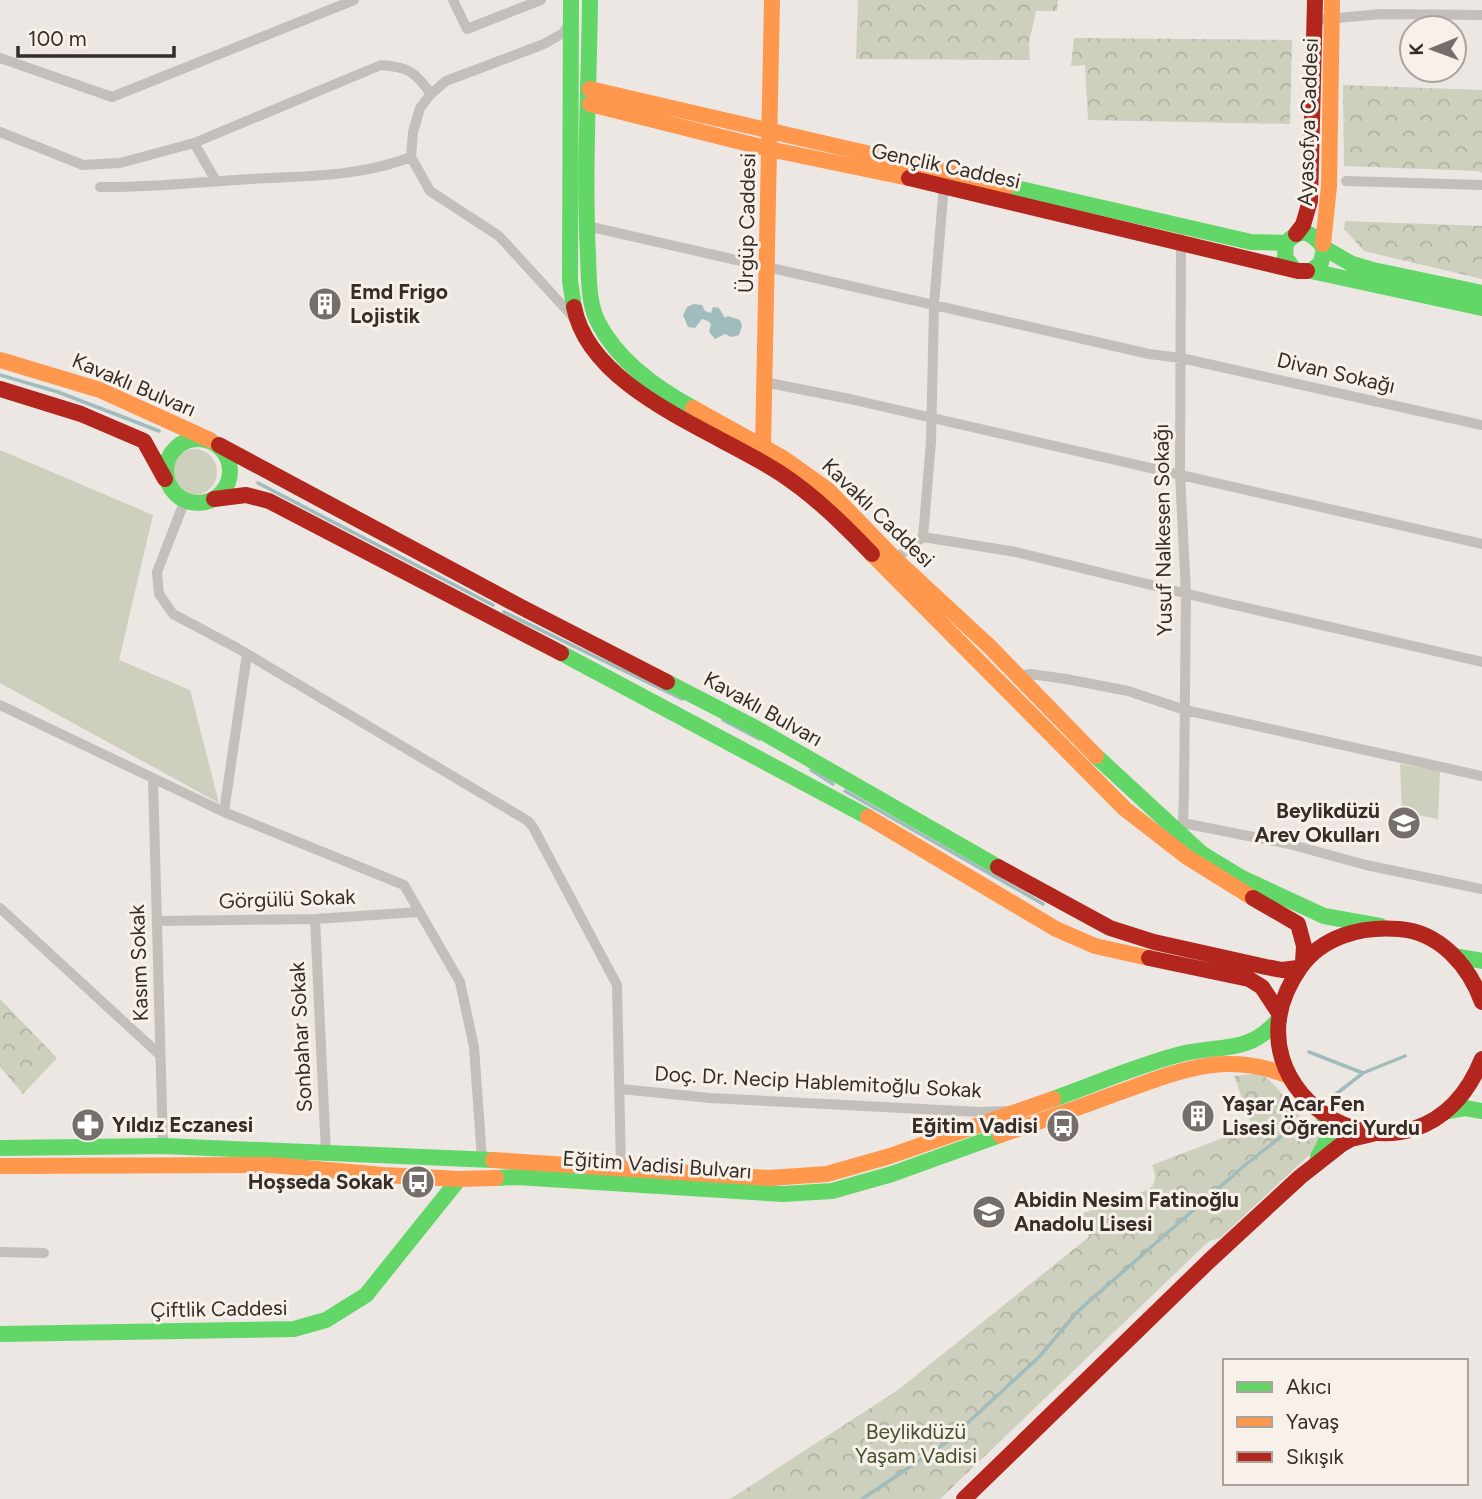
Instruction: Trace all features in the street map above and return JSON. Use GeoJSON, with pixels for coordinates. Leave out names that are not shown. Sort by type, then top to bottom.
{"type":"FeatureCollection","features":[{"type":"Feature","properties":{"kind":"main road","name":"Kavaklı Caddesi"},"geometry":{"type":"LineString","coordinates":[[571,0],[570,281],[579,326],[606,364],[636,392],[762,462],[812,495],[1125,809],[1163,841],[1214,877],[1298,924],[1304,946],[1301,965]]}},
{"type":"Feature","properties":{"kind":"main road","name":"Kavaklı Caddesi"},"geometry":{"type":"LineString","coordinates":[[590,0],[587,226],[590,291],[597,322],[612,345],[641,375],[682,402],[805,471],[828,490],[895,559],[1018,676],[1116,777],[1181,828],[1201,853],[1242,878],[1324,916],[1421,933],[1455,956]]}},
{"type":"Feature","properties":{"kind":"main road","name":"Ürgüp Caddesi"},"geometry":{"type":"LineString","coordinates":[[763,446],[772,0]]}},
{"type":"Feature","properties":{"kind":"main road","name":"Ayasofya Caddesi"},"geometry":{"type":"LineString","coordinates":[[1315,0],[1323,20],[1329,186],[1323,246]]}},
{"type":"Feature","properties":{"kind":"main road","name":"Ayasofya Caddesi"},"geometry":{"type":"LineString","coordinates":[[1291,239],[1303,225],[1310,201],[1323,20],[1332,0]]}},
{"type":"Feature","properties":{"kind":"main road","name":"Gençlik Caddesi"},"geometry":{"type":"LineString","coordinates":[[590,97],[770,132],[1182,233],[1293,268]]}},
{"type":"Feature","properties":{"kind":"main road","name":"Gençlik Caddesi"},"geometry":{"type":"LineString","coordinates":[[590,97],[769,149],[944,185],[1182,233],[1251,242],[1291,239]]}},
{"type":"Feature","properties":{"kind":"main road"},"geometry":{"type":"LineString","coordinates":[[1482,293],[1352,264],[1308,233],[1291,239],[1285,257],[1298,271],[1311,271],[1482,308]]}},
{"type":"Feature","properties":{"kind":"main road"},"geometry":{"type":"LineString","coordinates":[[1311,271],[1321,263],[1323,246]]}},
{"type":"Feature","properties":{"kind":"main road","name":"Kavaklı Bulvarı"},"geometry":{"type":"LineString","coordinates":[[0,360],[100,390],[214,442],[521,607],[752,726],[936,833],[1111,928],[1154,942],[1266,967],[1282,970],[1301,965]]}},
{"type":"Feature","properties":{"kind":"main road"},"geometry":{"type":"LineString","coordinates":[[0,389],[81,414],[144,441],[174,492],[185,500],[204,503],[246,495],[269,502],[674,712],[864,815],[1026,912],[1077,939],[1130,954],[1249,979],[1262,987],[1279,1016]]}},
{"type":"Feature","properties":{"kind":"main road","name":"Kavaklı Bulvarı"},"geometry":{"type":"LineString","coordinates":[[168,483],[167,461],[172,451],[189,439],[214,442]]}},
{"type":"Feature","properties":{"kind":"main road"},"geometry":{"type":"LineString","coordinates":[[214,442],[226,453],[231,473],[223,492],[214,499]]}},
{"type":"Feature","properties":{"kind":"main road"},"geometry":{"type":"LineString","coordinates":[[1372,1134],[1350,1129],[1324,1116],[1304,1099],[1289,1076],[1281,1054],[1279,1016],[1284,995],[1301,965],[1330,940],[1348,932],[1380,926]]}},
{"type":"Feature","properties":{"kind":"main road"},"geometry":{"type":"LineString","coordinates":[[1455,956],[1482,961]]}},
{"type":"Feature","properties":{"kind":"main road"},"geometry":{"type":"LineString","coordinates":[[1455,956],[1474,982],[1482,1002]]}},
{"type":"Feature","properties":{"kind":"main road","name":"Eğitim Vadisi Bulvarı"},"geometry":{"type":"LineString","coordinates":[[0,1148],[163,1146],[482,1159],[769,1178],[827,1174],[890,1156],[1181,1054],[1257,1042],[1266,1036],[1279,1016]]}},
{"type":"Feature","properties":{"kind":"main road"},"geometry":{"type":"LineString","coordinates":[[1448,1111],[1475,1078],[1482,1059]]}},
{"type":"Feature","properties":{"kind":"main road","name":"Eğitim Vadisi Bulvarı"},"geometry":{"type":"LineString","coordinates":[[0,1166],[224,1164],[320,1168],[459,1179],[517,1177],[783,1194],[832,1191],[892,1174],[1192,1067],[1255,1063],[1289,1076]]}},
{"type":"Feature","properties":{"kind":"main road"},"geometry":{"type":"LineString","coordinates":[[964,1499],[1209,1261],[1300,1178],[1342,1144],[1372,1134],[1413,1130],[1456,1108],[1482,1111]]}},
{"type":"Feature","properties":{"kind":"main road"},"geometry":{"type":"LineString","coordinates":[[1300,1178],[1328,1144],[1329,1127],[1324,1116]]}},
{"type":"Feature","properties":{"kind":"main road"},"geometry":{"type":"LineString","coordinates":[[482,1159],[482,1177]]}},
{"type":"Feature","properties":{"kind":"main road","name":"Çiftlik Caddesi"},"geometry":{"type":"LineString","coordinates":[[0,1334],[294,1329],[326,1320],[366,1294],[459,1179]]}},
{"type":"Feature","properties":{"kind":"street"},"geometry":{"type":"LineString","coordinates":[[0,58],[112,97],[354,0]]}},
{"type":"Feature","properties":{"kind":"street"},"geometry":{"type":"LineString","coordinates":[[453,0],[467,29],[541,0]]}},
{"type":"Feature","properties":{"kind":"street"},"geometry":{"type":"LineString","coordinates":[[1323,20],[1381,14],[1482,15]]}},
{"type":"Feature","properties":{"kind":"street"},"geometry":{"type":"LineString","coordinates":[[572,22],[563,33],[544,44],[446,81],[431,94],[421,108],[413,132],[411,157],[430,191],[499,236],[579,326]]}},
{"type":"Feature","properties":{"kind":"street"},"geometry":{"type":"LineString","coordinates":[[0,132],[83,165],[120,163],[194,143],[381,65],[407,69],[419,76],[431,94]]}},
{"type":"Feature","properties":{"kind":"street"},"geometry":{"type":"LineString","coordinates":[[194,143],[216,181]]}},
{"type":"Feature","properties":{"kind":"street"},"geometry":{"type":"LineString","coordinates":[[100,187],[146,188],[345,173],[380,168],[411,157]]}},
{"type":"Feature","properties":{"kind":"street"},"geometry":{"type":"LineString","coordinates":[[1346,181],[1482,186]]}},
{"type":"Feature","properties":{"kind":"street"},"geometry":{"type":"LineString","coordinates":[[923,537],[931,417],[934,306],[944,185]]}},
{"type":"Feature","properties":{"kind":"street","name":"Divan Sokağı"},"geometry":{"type":"LineString","coordinates":[[587,226],[1149,354],[1181,358],[1482,425]]}},
{"type":"Feature","properties":{"kind":"street","name":"Yusuf Nalkesen Sokağı"},"geometry":{"type":"LineString","coordinates":[[1181,828],[1186,593],[1180,474],[1182,233]]}},
{"type":"Feature","properties":{"kind":"street"},"geometry":{"type":"LineString","coordinates":[[764,382],[931,417],[1482,544]]}},
{"type":"Feature","properties":{"kind":"street"},"geometry":{"type":"LineString","coordinates":[[185,500],[157,572],[159,594],[173,614],[247,654],[528,821],[533,827],[617,985],[621,1168]]}},
{"type":"Feature","properties":{"kind":"street"},"geometry":{"type":"LineString","coordinates":[[895,559],[923,537],[1016,552],[1482,662]]}},
{"type":"Feature","properties":{"kind":"street"},"geometry":{"type":"LineString","coordinates":[[224,812],[247,654]]}},
{"type":"Feature","properties":{"kind":"street"},"geometry":{"type":"LineString","coordinates":[[1018,676],[1030,674],[1066,678],[1128,691],[1185,710],[1482,776]]}},
{"type":"Feature","properties":{"kind":"street"},"geometry":{"type":"LineString","coordinates":[[0,705],[224,812],[404,885],[460,982],[474,1047],[482,1159]]}},
{"type":"Feature","properties":{"kind":"street","name":"Kasım Sokak"},"geometry":{"type":"LineString","coordinates":[[153,779],[163,1146]]}},
{"type":"Feature","properties":{"kind":"street"},"geometry":{"type":"LineString","coordinates":[[1181,828],[1289,844],[1366,866],[1482,889]]}},
{"type":"Feature","properties":{"kind":"street"},"geometry":{"type":"LineString","coordinates":[[0,908],[160,1055]]}},
{"type":"Feature","properties":{"kind":"street","name":"Görgülü Sokak"},"geometry":{"type":"LineString","coordinates":[[157,921],[315,919],[418,912]]}},
{"type":"Feature","properties":{"kind":"street","name":"Sonbahar Sokak"},"geometry":{"type":"LineString","coordinates":[[315,919],[326,1153]]}},
{"type":"Feature","properties":{"kind":"street","name":"Doç. Dr. Necip Hablemitoğlu Sokak"},"geometry":{"type":"LineString","coordinates":[[621,1089],[710,1098],[980,1112],[1014,1111]]}},
{"type":"Feature","properties":{"kind":"street"},"geometry":{"type":"LineString","coordinates":[[0,1252],[44,1253]]}},
{"type":"Feature","properties":{"kind":"green space"},"geometry":{"type":"Polygon","coordinates":[[[858,0],[1058,0],[1057,11],[1036,11],[1029,42],[1030,60],[856,59],[858,0]]]}},
{"type":"Feature","properties":{"kind":"green space"},"geometry":{"type":"Polygon","coordinates":[[[1074,38],[1292,40],[1290,124],[1088,120],[1085,65],[1071,66],[1074,38]]]}},
{"type":"Feature","properties":{"kind":"green space"},"geometry":{"type":"Polygon","coordinates":[[[1343,85],[1482,90],[1482,173],[1344,166],[1343,85]]]}},
{"type":"Feature","properties":{"kind":"green space"},"geometry":{"type":"Polygon","coordinates":[[[1345,221],[1482,226],[1482,279],[1364,251],[1344,229],[1345,221]]]}},
{"type":"Feature","properties":{"kind":"green space"},"geometry":{"type":"Polygon","coordinates":[[[194,449],[210,456],[217,472],[210,488],[194,495],[178,488],[171,472],[178,456],[194,449]]]}},
{"type":"Feature","properties":{"kind":"green space"},"geometry":{"type":"Polygon","coordinates":[[[0,450],[153,515],[119,660],[190,690],[219,803],[0,683],[0,450]]]}},
{"type":"Feature","properties":{"kind":"green space"},"geometry":{"type":"Polygon","coordinates":[[[1400,764],[1440,771],[1438,819],[1402,812],[1400,764]]]}},
{"type":"Feature","properties":{"kind":"green space"},"geometry":{"type":"Polygon","coordinates":[[[0,999],[57,1058],[23,1094],[0,1067],[0,999]]]}},
{"type":"Feature","properties":{"kind":"green space","name":"Beylikdüzü Yaşam Vadisi"},"geometry":{"type":"Polygon","coordinates":[[[1258,1073],[1275,1085],[1297,1113],[1321,1136],[1319,1146],[1220,1238],[1209,1241],[940,1499],[730,1499],[898,1390],[1089,1237],[1081,1214],[1150,1189],[1155,1177],[1152,1165],[1252,1127],[1234,1076],[1258,1073]]]}},
{"type":"Feature","properties":{"kind":"water"},"geometry":{"type":"Polygon","coordinates":[[[702,305],[705,311],[711,313],[713,307],[719,308],[725,318],[728,316],[740,320],[742,326],[739,335],[732,337],[725,334],[715,339],[709,332],[711,324],[702,319],[695,328],[688,327],[683,315],[687,307],[702,305]]]}},
{"type":"Feature","properties":{"kind":"waterway"},"geometry":{"type":"LineString","coordinates":[[0,375],[58,392],[159,431]]}},
{"type":"Feature","properties":{"kind":"waterway"},"geometry":{"type":"LineString","coordinates":[[258,483],[493,605]]}},
{"type":"Feature","properties":{"kind":"waterway"},"geometry":{"type":"LineString","coordinates":[[504,612],[682,699]]}},
{"type":"Feature","properties":{"kind":"waterway"},"geometry":{"type":"LineString","coordinates":[[723,720],[759,739]]}},
{"type":"Feature","properties":{"kind":"waterway"},"geometry":{"type":"LineString","coordinates":[[811,770],[833,784]]}},
{"type":"Feature","properties":{"kind":"waterway"},"geometry":{"type":"LineString","coordinates":[[845,791],[1043,904]]}},
{"type":"Feature","properties":{"kind":"waterway"},"geometry":{"type":"LineString","coordinates":[[1309,1052],[1363,1073]]}},
{"type":"Feature","properties":{"kind":"waterway"},"geometry":{"type":"LineString","coordinates":[[1331,1098],[1363,1073],[1405,1056]]}},
{"type":"Feature","properties":{"kind":"waterway"},"geometry":{"type":"LineString","coordinates":[[862,1499],[947,1442],[1039,1357],[1078,1311],[1244,1166],[1303,1119]]}},
{"type":"Feature","properties":{"kind":"traffic: fast"},"geometry":{"type":"LineString","coordinates":[[571,0],[570,281],[574,307]]}},
{"type":"Feature","properties":{"kind":"traffic: fast"},"geometry":{"type":"LineString","coordinates":[[590,0],[586,192],[589,282],[595,317],[607,338],[628,362],[652,383],[693,408]]}},
{"type":"Feature","properties":{"kind":"traffic: fast"},"geometry":{"type":"LineString","coordinates":[[1008,186],[1251,242],[1286,243]]}},
{"type":"Feature","properties":{"kind":"traffic: fast"},"geometry":{"type":"LineString","coordinates":[[1293,268],[1285,257],[1286,243],[1297,234],[1306,233],[1324,248],[1321,263],[1307,271]]}},
{"type":"Feature","properties":{"kind":"traffic: fast"},"geometry":{"type":"LineString","coordinates":[[1324,248],[1352,264],[1373,270],[1482,293]]}},
{"type":"Feature","properties":{"kind":"traffic: fast"},"geometry":{"type":"LineString","coordinates":[[1311,271],[1482,308]]}},
{"type":"Feature","properties":{"kind":"traffic: fast"},"geometry":{"type":"LineString","coordinates":[[192,439],[204,439],[221,448],[228,459],[230,471],[228,483],[221,494],[204,503],[192,503],[180,498],[171,489],[166,477],[166,465],[171,453],[180,444],[192,439]]}},
{"type":"Feature","properties":{"kind":"traffic: fast"},"geometry":{"type":"LineString","coordinates":[[561,653],[868,817]]}},
{"type":"Feature","properties":{"kind":"traffic: fast"},"geometry":{"type":"LineString","coordinates":[[667,682],[752,726],[998,867]]}},
{"type":"Feature","properties":{"kind":"traffic: fast"},"geometry":{"type":"LineString","coordinates":[[1096,756],[1201,853],[1242,878],[1324,916],[1380,926]]}},
{"type":"Feature","properties":{"kind":"traffic: fast"},"geometry":{"type":"LineString","coordinates":[[1455,956],[1482,961]]}},
{"type":"Feature","properties":{"kind":"traffic: fast"},"geometry":{"type":"LineString","coordinates":[[1053,1099],[1165,1058],[1245,1043],[1257,1038],[1279,1019]]}},
{"type":"Feature","properties":{"kind":"traffic: fast"},"geometry":{"type":"LineString","coordinates":[[1448,1111],[1465,1108],[1482,1111]]}},
{"type":"Feature","properties":{"kind":"traffic: fast"},"geometry":{"type":"LineString","coordinates":[[1318,1157],[1328,1138],[1324,1116]]}},
{"type":"Feature","properties":{"kind":"traffic: fast"},"geometry":{"type":"LineString","coordinates":[[496,1178],[517,1177],[783,1194],[832,1191],[892,1174],[1000,1135]]}},
{"type":"Feature","properties":{"kind":"traffic: fast"},"geometry":{"type":"LineString","coordinates":[[0,1148],[163,1146],[493,1160]]}},
{"type":"Feature","properties":{"kind":"traffic: fast"},"geometry":{"type":"LineString","coordinates":[[0,1334],[294,1329],[326,1320],[366,1295],[459,1179]]}},
{"type":"Feature","properties":{"kind":"traffic: slow"},"geometry":{"type":"LineString","coordinates":[[763,446],[772,0]]}},
{"type":"Feature","properties":{"kind":"traffic: slow"},"geometry":{"type":"LineString","coordinates":[[1323,244],[1329,186],[1332,0]]}},
{"type":"Feature","properties":{"kind":"traffic: slow"},"geometry":{"type":"LineString","coordinates":[[590,89],[1008,186]]}},
{"type":"Feature","properties":{"kind":"traffic: slow"},"geometry":{"type":"LineString","coordinates":[[590,104],[769,149],[909,178]]}},
{"type":"Feature","properties":{"kind":"traffic: slow"},"geometry":{"type":"LineString","coordinates":[[0,360],[100,390],[210,440]]}},
{"type":"Feature","properties":{"kind":"traffic: slow"},"geometry":{"type":"LineString","coordinates":[[693,408],[783,458],[828,490],[895,559],[988,645],[1096,756]]}},
{"type":"Feature","properties":{"kind":"traffic: slow"},"geometry":{"type":"LineString","coordinates":[[872,554],[1125,809],[1187,857],[1253,898]]}},
{"type":"Feature","properties":{"kind":"traffic: slow"},"geometry":{"type":"LineString","coordinates":[[868,817],[1056,929],[1095,946],[1149,958]]}},
{"type":"Feature","properties":{"kind":"traffic: slow"},"geometry":{"type":"LineString","coordinates":[[1000,1135],[1157,1079],[1199,1067],[1242,1064],[1289,1076]]}},
{"type":"Feature","properties":{"kind":"traffic: slow"},"geometry":{"type":"LineString","coordinates":[[493,1160],[769,1178],[827,1174],[890,1156],[1053,1099]]}},
{"type":"Feature","properties":{"kind":"traffic: slow"},"geometry":{"type":"LineString","coordinates":[[0,1166],[272,1165],[383,1175],[496,1178]]}},
{"type":"Feature","properties":{"kind":"traffic: jam"},"geometry":{"type":"LineString","coordinates":[[1296,234],[1303,225],[1310,201],[1315,0]]}},
{"type":"Feature","properties":{"kind":"traffic: jam"},"geometry":{"type":"LineString","coordinates":[[909,178],[1307,271]]}},
{"type":"Feature","properties":{"kind":"traffic: jam"},"geometry":{"type":"LineString","coordinates":[[574,307],[585,336],[604,362],[629,385],[793,482],[828,511],[872,554]]}},
{"type":"Feature","properties":{"kind":"traffic: jam"},"geometry":{"type":"LineString","coordinates":[[0,389],[81,414],[144,441],[165,479]]}},
{"type":"Feature","properties":{"kind":"traffic: jam"},"geometry":{"type":"LineString","coordinates":[[219,445],[667,682]]}},
{"type":"Feature","properties":{"kind":"traffic: jam"},"geometry":{"type":"LineString","coordinates":[[214,499],[246,495],[269,501],[561,653]]}},
{"type":"Feature","properties":{"kind":"traffic: jam"},"geometry":{"type":"LineString","coordinates":[[998,867],[1110,928],[1154,942],[1266,967],[1282,970],[1298,968]]}},
{"type":"Feature","properties":{"kind":"traffic: jam"},"geometry":{"type":"LineString","coordinates":[[1253,898],[1298,924],[1304,946],[1303,962]]}},
{"type":"Feature","properties":{"kind":"traffic: jam"},"geometry":{"type":"LineString","coordinates":[[1482,1002],[1461,964],[1440,944],[1414,932],[1371,929],[1344,935],[1309,957],[1300,968],[1280,1015],[1282,1058],[1302,1094],[1334,1120],[1373,1133],[1414,1129],[1452,1105],[1482,1059]]}},
{"type":"Feature","properties":{"kind":"traffic: jam"},"geometry":{"type":"LineString","coordinates":[[1149,958],[1249,979],[1262,987],[1279,1013]]}},
{"type":"Feature","properties":{"kind":"traffic: jam"},"geometry":{"type":"LineString","coordinates":[[964,1499],[1209,1261],[1300,1177],[1342,1144],[1372,1134]]}},
{"type":"Feature","properties":{"kind":"place","name":"Emd Frigo Lojistik"},"geometry":{"type":"Point","coordinates":[325,304]}},
{"type":"Feature","properties":{"kind":"place","name":"Beylikdüzü Arev Okulları"},"geometry":{"type":"Point","coordinates":[1404,823]}},
{"type":"Feature","properties":{"kind":"place","name":"Yaşar Acar Fen Lisesi Öğrenci Yurdu"},"geometry":{"type":"Point","coordinates":[1198,1116]}},
{"type":"Feature","properties":{"kind":"place","name":"Yıldız Eczanesi"},"geometry":{"type":"Point","coordinates":[88,1125]}},
{"type":"Feature","properties":{"kind":"place","name":"Eğitim Vadisi"},"geometry":{"type":"Point","coordinates":[1063,1126]}},
{"type":"Feature","properties":{"kind":"place","name":"Hoşseda Sokak"},"geometry":{"type":"Point","coordinates":[418,1182]}},
{"type":"Feature","properties":{"kind":"place","name":"Abidin Nesim Fatinoğlu Anadolu Lisesi"},"geometry":{"type":"Point","coordinates":[989,1212]}}]}
